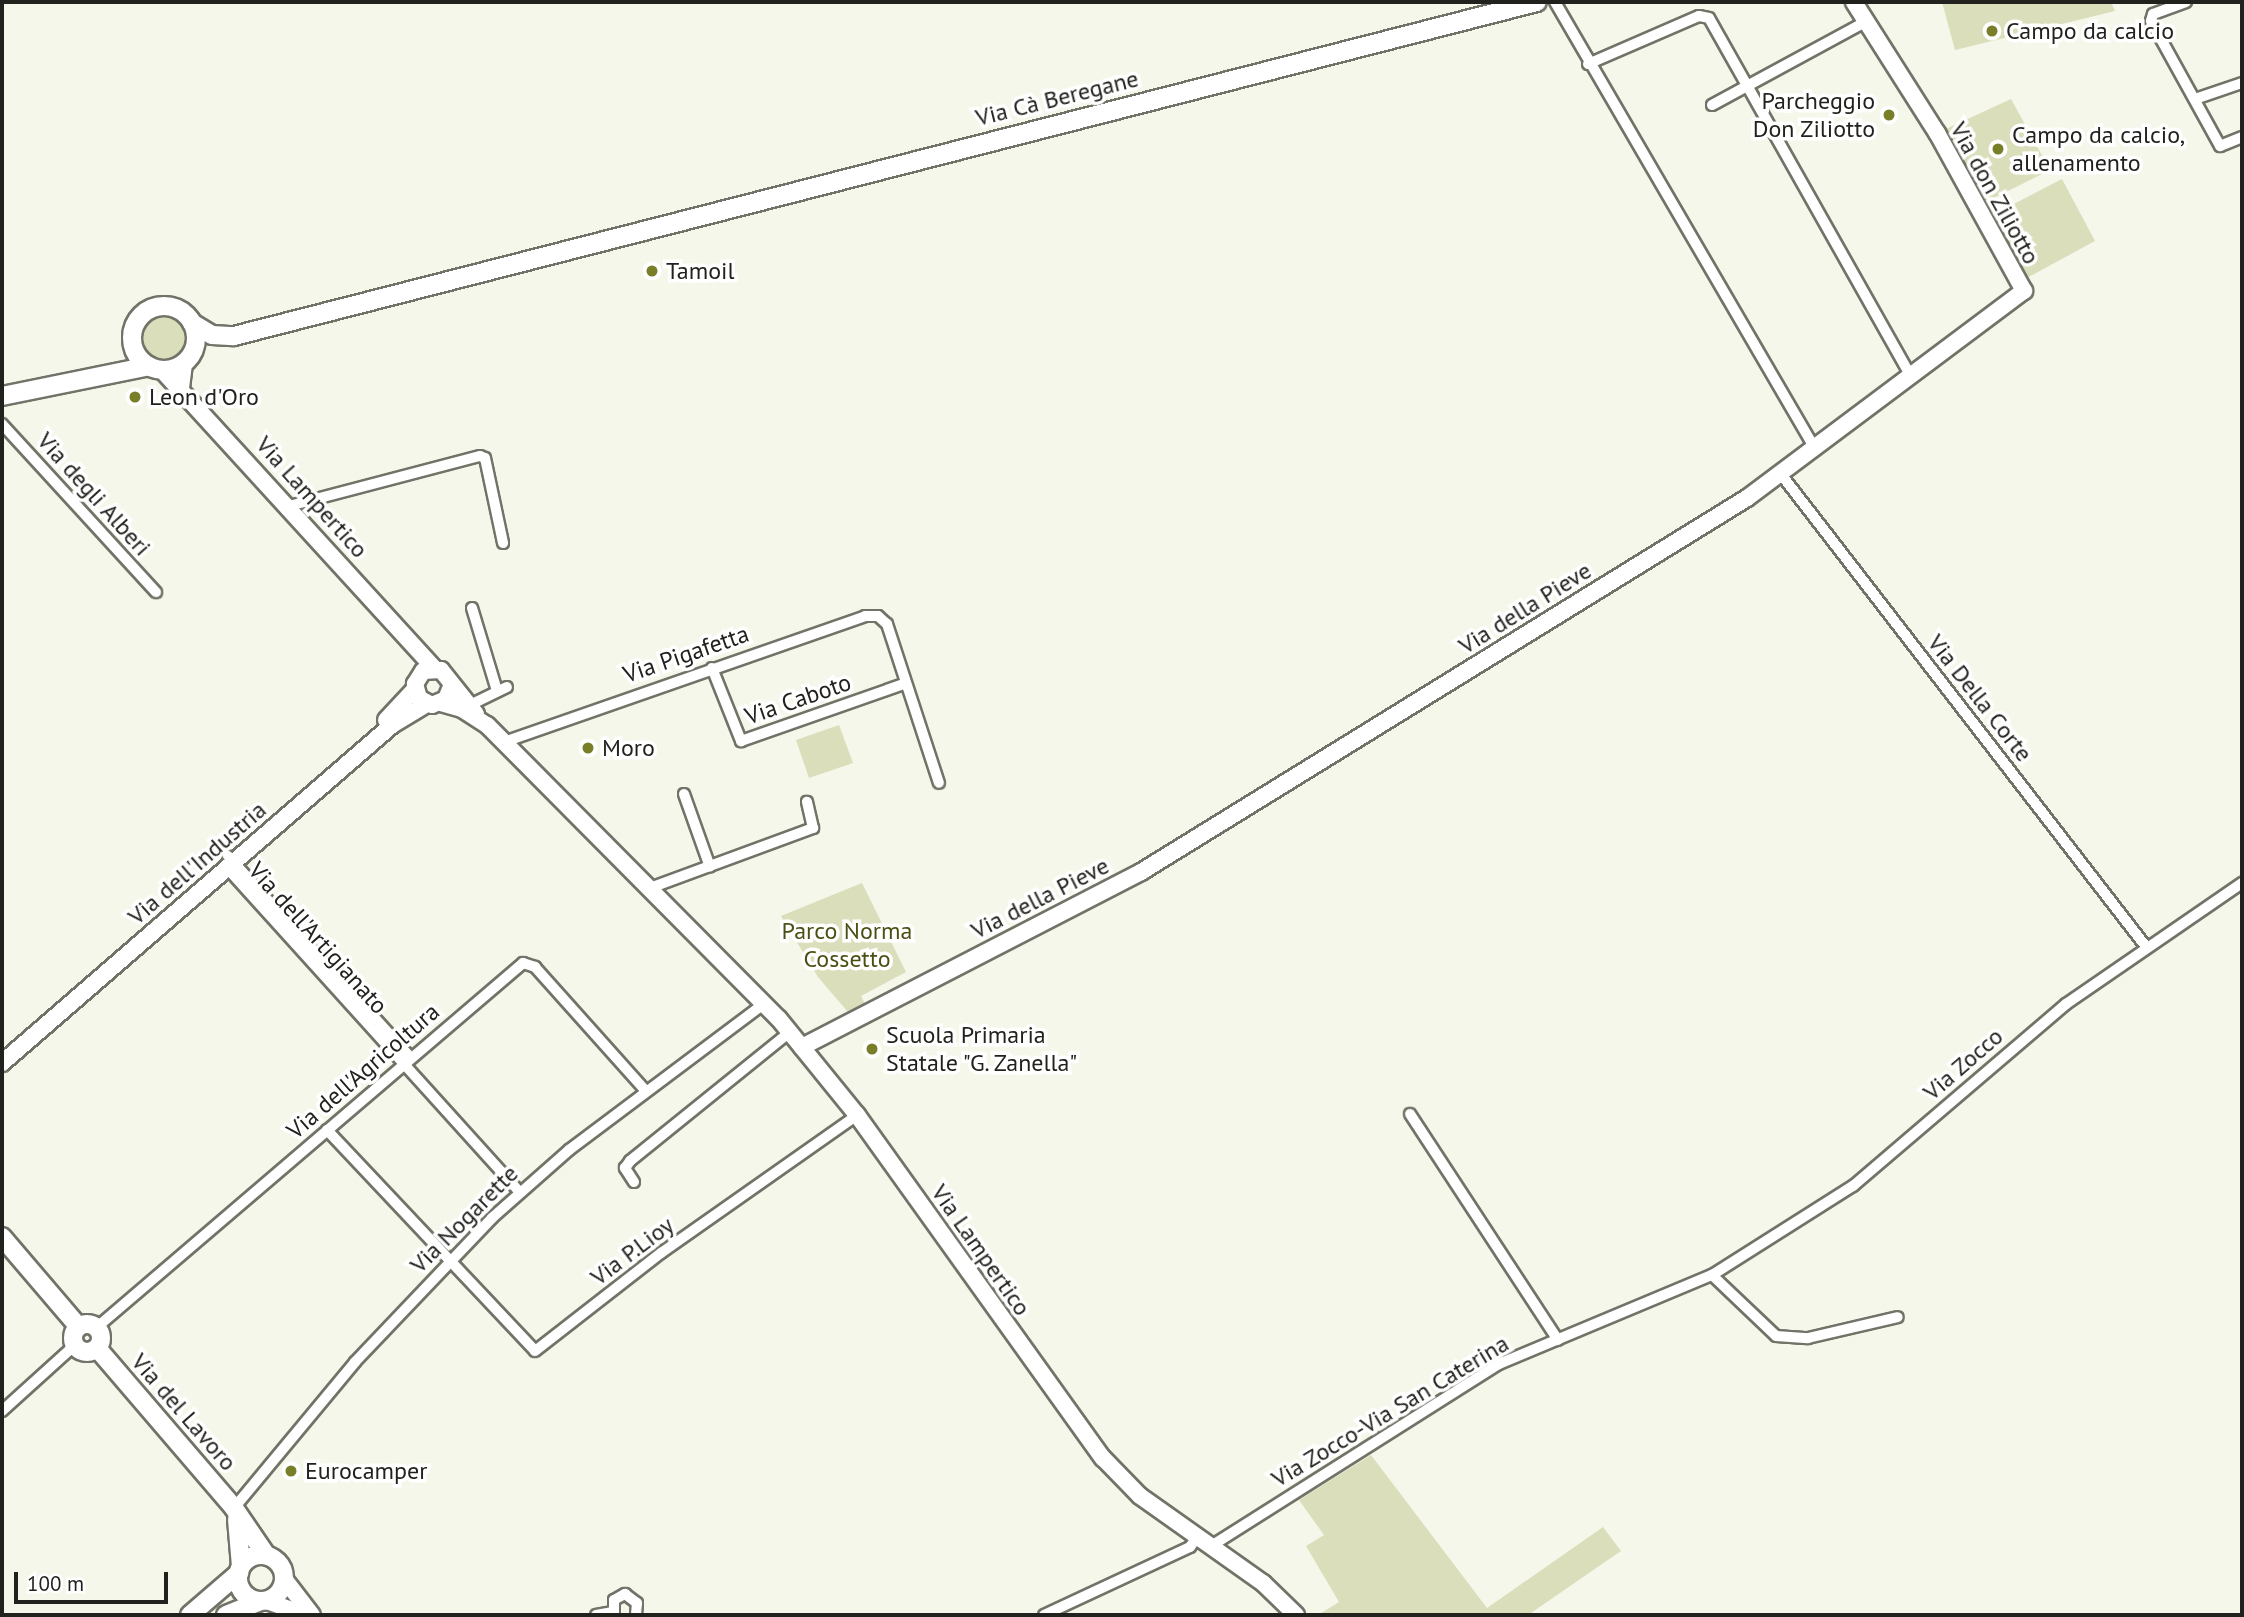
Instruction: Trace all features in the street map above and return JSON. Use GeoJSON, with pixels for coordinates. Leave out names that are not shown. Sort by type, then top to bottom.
{"type":"FeatureCollection","features":[{"type":"Feature","properties":{"kind":"main road","name":"Via Cà Beregane"},"geometry":{"type":"LineString","coordinates":[[187,359],[234,336],[1537,2]]}},
{"type":"Feature","properties":{"kind":"main road"},"geometry":{"type":"LineString","coordinates":[[95,373],[121,355],[134,326],[144,313],[161,306],[179,310],[192,323],[212,335],[234,336]]}},
{"type":"Feature","properties":{"kind":"main road"},"geometry":{"type":"LineString","coordinates":[[2,396],[95,373],[155,368],[187,359],[195,339],[192,323]]}},
{"type":"Feature","properties":{"kind":"main road"},"geometry":{"type":"LineString","coordinates":[[134,326],[136,353],[155,368]]}},
{"type":"Feature","properties":{"kind":"main road"},"geometry":{"type":"LineString","coordinates":[[2,1237],[83,1333]]}},
{"type":"Feature","properties":{"kind":"main road","name":"Via del Lavoro"},"geometry":{"type":"LineString","coordinates":[[83,1333],[85,1352],[97,1348],[234,1508],[266,1556]]}},
{"type":"Feature","properties":{"kind":"main road","name":"Via del Lavoro"},"geometry":{"type":"LineString","coordinates":[[234,1508],[240,1570]]}},
{"type":"Feature","properties":{"kind":"main road"},"geometry":{"type":"LineString","coordinates":[[190,1615],[252,1557],[266,1556],[278,1562],[285,1580],[279,1593],[226,1615]]}},
{"type":"Feature","properties":{"kind":"main road"},"geometry":{"type":"LineString","coordinates":[[240,1570],[240,1588],[263,1601]]}},
{"type":"Feature","properties":{"kind":"street"},"geometry":{"type":"LineString","coordinates":[[1555,2],[1588,64],[1814,447]]}},
{"type":"Feature","properties":{"kind":"street","name":"Via don Ziliotto"},"geometry":{"type":"LineString","coordinates":[[1814,447],[2024,291],[1937,133],[1854,2]]}},
{"type":"Feature","properties":{"kind":"street"},"geometry":{"type":"LineString","coordinates":[[2186,2],[2153,14],[2151,21],[2220,146],[2242,137]]}},
{"type":"Feature","properties":{"kind":"street"},"geometry":{"type":"LineString","coordinates":[[1588,64],[1699,16],[1709,18],[1911,376]]}},
{"type":"Feature","properties":{"kind":"street"},"geometry":{"type":"LineString","coordinates":[[1712,104],[1867,21]]}},
{"type":"Feature","properties":{"kind":"street"},"geometry":{"type":"LineString","coordinates":[[2195,99],[2242,83]]}},
{"type":"Feature","properties":{"kind":"street"},"geometry":{"type":"LineString","coordinates":[[181,388],[187,359]]}},
{"type":"Feature","properties":{"kind":"street","name":"Via Lampertico"},"geometry":{"type":"LineString","coordinates":[[155,368],[181,388],[409,637],[434,668],[448,675],[451,687],[503,742],[765,1003],[857,1115],[1103,1458],[1139,1496],[1263,1583],[1296,1615]]}},
{"type":"Feature","properties":{"kind":"street","name":"Via degli Alberi"},"geometry":{"type":"LineString","coordinates":[[2,424],[156,592]]}},
{"type":"Feature","properties":{"kind":"street","name":"Via della Pieve"},"geometry":{"type":"LineString","coordinates":[[802,1047],[1141,872],[1735,505],[1814,447]]}},
{"type":"Feature","properties":{"kind":"street"},"geometry":{"type":"LineString","coordinates":[[289,506],[480,456],[485,458],[503,543]]}},
{"type":"Feature","properties":{"kind":"street","name":"Via Della Corte"},"geometry":{"type":"LineString","coordinates":[[1780,473],[2147,948]]}},
{"type":"Feature","properties":{"kind":"street"},"geometry":{"type":"LineString","coordinates":[[472,608],[502,689],[474,711]]}},
{"type":"Feature","properties":{"kind":"street","name":"Via Pigafetta"},"geometry":{"type":"LineString","coordinates":[[503,742],[865,615],[884,620],[904,684]]}},
{"type":"Feature","properties":{"kind":"street","name":"Via Lampertico"},"geometry":{"type":"LineString","coordinates":[[409,637],[417,682],[434,704],[474,711]]}},
{"type":"Feature","properties":{"kind":"street"},"geometry":{"type":"LineString","coordinates":[[417,682],[434,668]]}},
{"type":"Feature","properties":{"kind":"street","name":"Via Caboto"},"geometry":{"type":"LineString","coordinates":[[712,668],[741,741],[904,684]]}},
{"type":"Feature","properties":{"kind":"street","name":"Via dell'Industria"},"geometry":{"type":"LineString","coordinates":[[2,1063],[387,719],[417,682]]}},
{"type":"Feature","properties":{"kind":"street"},"geometry":{"type":"LineString","coordinates":[[904,684],[939,783]]}},
{"type":"Feature","properties":{"kind":"street"},"geometry":{"type":"LineString","coordinates":[[434,704],[451,687]]}},
{"type":"Feature","properties":{"kind":"street","name":"Via dell'Industria"},"geometry":{"type":"LineString","coordinates":[[2,1054],[392,725],[434,704]]}},
{"type":"Feature","properties":{"kind":"street"},"geometry":{"type":"LineString","coordinates":[[684,794],[710,867]]}},
{"type":"Feature","properties":{"kind":"street"},"geometry":{"type":"LineString","coordinates":[[650,888],[813,828],[807,802]]}},
{"type":"Feature","properties":{"kind":"street","name":"Via dell'Artigianato"},"geometry":{"type":"LineString","coordinates":[[227,862],[407,1060],[520,1192]]}},
{"type":"Feature","properties":{"kind":"street","name":"Via Zocco"},"geometry":{"type":"LineString","coordinates":[[1712,1275],[1853,1186],[2066,1004],[2242,883]]}},
{"type":"Feature","properties":{"kind":"street","name":"Via dell'Agricoltura"},"geometry":{"type":"LineString","coordinates":[[2,1411],[83,1333],[523,963],[535,967],[645,1090]]}},
{"type":"Feature","properties":{"kind":"street","name":"Via Nogarette"},"geometry":{"type":"LineString","coordinates":[[234,1508],[355,1362],[449,1262],[520,1192],[645,1090],[765,1003]]}},
{"type":"Feature","properties":{"kind":"street"},"geometry":{"type":"LineString","coordinates":[[634,1182],[625,1168],[630,1161],[790,1032]]}},
{"type":"Feature","properties":{"kind":"street"},"geometry":{"type":"LineString","coordinates":[[1410,1114],[1558,1340]]}},
{"type":"Feature","properties":{"kind":"street","name":"Via P.Lioy"},"geometry":{"type":"LineString","coordinates":[[449,1262],[535,1351],[661,1253],[857,1115]]}},
{"type":"Feature","properties":{"kind":"street"},"geometry":{"type":"LineString","coordinates":[[327,1130],[449,1262]]}},
{"type":"Feature","properties":{"kind":"street"},"geometry":{"type":"LineString","coordinates":[[1712,1275],[1776,1336],[1808,1338],[1898,1317]]}},
{"type":"Feature","properties":{"kind":"street","name":"Via Zocco-Via San Caterina"},"geometry":{"type":"LineString","coordinates":[[1212,1546],[1499,1364],[1712,1275]]}},
{"type":"Feature","properties":{"kind":"street"},"geometry":{"type":"LineString","coordinates":[[1044,1615],[1190,1547],[1198,1536]]}},
{"type":"Feature","properties":{"kind":"street"},"geometry":{"type":"LineString","coordinates":[[285,1580],[312,1615]]}},
{"type":"Feature","properties":{"kind":"street"},"geometry":{"type":"LineString","coordinates":[[596,1615],[613,1614],[614,1600],[625,1594],[637,1603],[636,1615]]}},
{"type":"Feature","properties":{"kind":"street"},"geometry":{"type":"LineString","coordinates":[[263,1601],[305,1615]]}},
{"type":"Feature","properties":{"kind":"green space","name":"Campo da calcio"},"geometry":{"type":"Polygon","coordinates":[[[1942,2],[2111,2],[2115,11],[1955,50],[1942,2]]]}},
{"type":"Feature","properties":{"kind":"green space","name":"Campo da calcio, allenamento"},"geometry":{"type":"Polygon","coordinates":[[[2011,99],[2050,170],[1986,202],[1946,129],[2011,99]]]}},
{"type":"Feature","properties":{"kind":"green space","name":"Campo da calcio, allenamento"},"geometry":{"type":"Polygon","coordinates":[[[2062,179],[2095,241],[2023,280],[1989,217],[2062,179]]]}},
{"type":"Feature","properties":{"kind":"green space"},"geometry":{"type":"Polygon","coordinates":[[[164,315],[180,322],[187,338],[180,354],[164,361],[148,354],[141,338],[148,322],[164,315]]]}},
{"type":"Feature","properties":{"kind":"green space"},"geometry":{"type":"Polygon","coordinates":[[[839,725],[853,763],[809,778],[796,740],[839,725]]]}},
{"type":"Feature","properties":{"kind":"green space","name":"Parco Norma Cossetto"},"geometry":{"type":"Polygon","coordinates":[[[862,883],[906,972],[861,996],[865,1004],[848,1012],[818,977],[781,916],[862,883]]]}},
{"type":"Feature","properties":{"kind":"green space"},"geometry":{"type":"Polygon","coordinates":[[[1371,1455],[1487,1608],[1603,1527],[1621,1551],[1528,1615],[1318,1615],[1339,1602],[1306,1546],[1324,1535],[1299,1500],[1371,1455]]]}},
{"type":"Feature","properties":{"kind":"place","name":"Campo da calcio"},"geometry":{"type":"Point","coordinates":[1992,31]}},
{"type":"Feature","properties":{"kind":"place","name":"Parcheggio Don Ziliotto"},"geometry":{"type":"Point","coordinates":[1889,115]}},
{"type":"Feature","properties":{"kind":"place","name":"Campo da calcio, allenamento"},"geometry":{"type":"Point","coordinates":[1998,149]}},
{"type":"Feature","properties":{"kind":"place","name":"Tamoil"},"geometry":{"type":"Point","coordinates":[652,271]}},
{"type":"Feature","properties":{"kind":"place","name":"Leon d'Oro"},"geometry":{"type":"Point","coordinates":[135,397]}},
{"type":"Feature","properties":{"kind":"place","name":"Moro"},"geometry":{"type":"Point","coordinates":[588,748]}},
{"type":"Feature","properties":{"kind":"place","name":"Scuola Primaria Statale \"G. Zanella\""},"geometry":{"type":"Point","coordinates":[872,1049]}},
{"type":"Feature","properties":{"kind":"place","name":"Eurocamper"},"geometry":{"type":"Point","coordinates":[291,1471]}}]}
